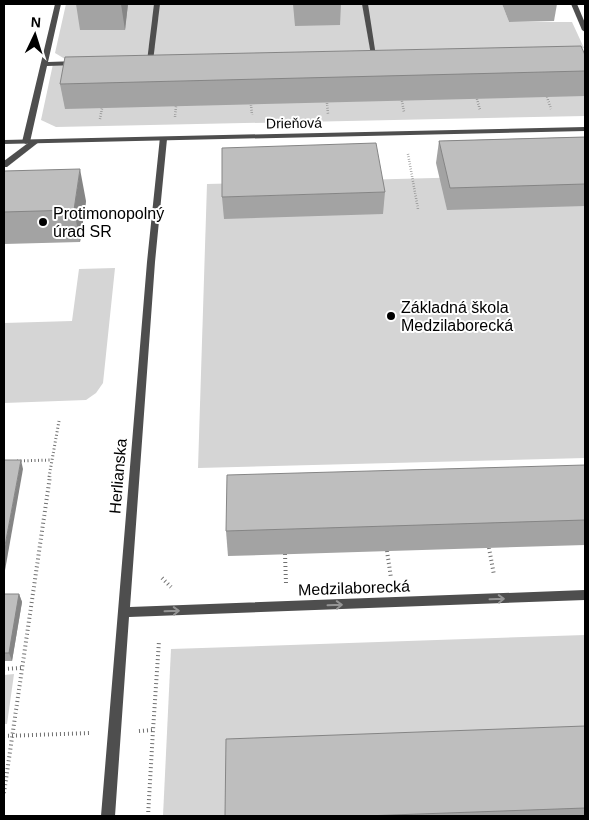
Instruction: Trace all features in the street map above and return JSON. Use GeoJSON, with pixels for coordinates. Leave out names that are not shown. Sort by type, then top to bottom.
{"type":"FeatureCollection","features":[{"type":"Feature","properties":{"kind":"street"},"geometry":{"type":"LineString","coordinates":[[26,142],[58,4]]}},
{"type":"Feature","properties":{"kind":"street"},"geometry":{"type":"LineString","coordinates":[[150,61],[157,4]]}},
{"type":"Feature","properties":{"kind":"street"},"geometry":{"type":"LineString","coordinates":[[366,4],[374,55]]}},
{"type":"Feature","properties":{"kind":"street"},"geometry":{"type":"LineString","coordinates":[[574,4],[585,30]]}},
{"type":"Feature","properties":{"kind":"street"},"geometry":{"type":"LineString","coordinates":[[365,55],[382,55]]}},
{"type":"Feature","properties":{"kind":"street"},"geometry":{"type":"LineString","coordinates":[[141,61],[159,60]]}},
{"type":"Feature","properties":{"kind":"street"},"geometry":{"type":"LineString","coordinates":[[43,64],[89,63]]}},
{"type":"Feature","properties":{"kind":"street","name":"Drieňová"},"geometry":{"type":"LineString","coordinates":[[4,142],[585,128]]}},
{"type":"Feature","properties":{"kind":"street","name":"Herlianska"},"geometry":{"type":"LineString","coordinates":[[108,816],[151,262],[163,139]]}},
{"type":"Feature","properties":{"kind":"street"},"geometry":{"type":"LineString","coordinates":[[4,165],[35,142]]}},
{"type":"Feature","properties":{"kind":"street","name":"Medzilaborecká"},"geometry":{"type":"LineString","coordinates":[[124,612],[585,595]]}},
{"type":"Feature","properties":{"kind":"path"},"geometry":{"type":"LineString","coordinates":[[407,146],[418,209]]}},
{"type":"Feature","properties":{"kind":"path"},"geometry":{"type":"LineString","coordinates":[[4,793],[59,421]]}},
{"type":"Feature","properties":{"kind":"path"},"geometry":{"type":"LineString","coordinates":[[13,461],[52,460]]}},
{"type":"Feature","properties":{"kind":"path"},"geometry":{"type":"LineString","coordinates":[[489,548],[496,585]]}},
{"type":"Feature","properties":{"kind":"path"},"geometry":{"type":"LineString","coordinates":[[387,551],[391,579]]}},
{"type":"Feature","properties":{"kind":"path"},"geometry":{"type":"LineString","coordinates":[[285,554],[286,592]]}},
{"type":"Feature","properties":{"kind":"path"},"geometry":{"type":"LineString","coordinates":[[148,816],[159,641]]}},
{"type":"Feature","properties":{"kind":"path"},"geometry":{"type":"LineString","coordinates":[[4,669],[22,668]]}},
{"type":"Feature","properties":{"kind":"path"},"geometry":{"type":"LineString","coordinates":[[4,736],[153,730]]}},
{"type":"Feature","properties":{"kind":"shaded area"},"geometry":{"type":"Polygon","coordinates":[[[66,4],[502,4],[509,22],[572,22],[584,48],[65,59],[55,53],[66,4]]]}},
{"type":"Feature","properties":{"kind":"shaded area"},"geometry":{"type":"Polygon","coordinates":[[[585,63],[585,116],[56,127],[41,120],[53,64],[585,63]]]}},
{"type":"Feature","properties":{"kind":"shaded area","name":"Základná škola Medzilaborecká"},"geometry":{"type":"Polygon","coordinates":[[[585,174],[585,458],[198,468],[207,184],[585,174]]]}},
{"type":"Feature","properties":{"kind":"shaded area"},"geometry":{"type":"Polygon","coordinates":[[[115,268],[103,383],[96,393],[86,400],[4,403],[4,323],[72,321],[79,269],[115,268]]]}},
{"type":"Feature","properties":{"kind":"shaded area"},"geometry":{"type":"Polygon","coordinates":[[[585,635],[585,748],[228,816],[163,816],[171,649],[585,635]]]}},
{"type":"Feature","properties":{"kind":"shaded area"},"geometry":{"type":"Polygon","coordinates":[[[14,674],[7,724],[4,724],[4,675],[14,674]]]}},
{"type":"Feature","properties":{"kind":"building"},"geometry":{"type":"Polygon","coordinates":[[[581,46],[585,55],[585,71],[60,84],[65,57],[581,46]]]}},
{"type":"Feature","properties":{"kind":"building"},"geometry":{"type":"Polygon","coordinates":[[[585,137],[585,184],[450,188],[439,141],[585,137]]]}},
{"type":"Feature","properties":{"kind":"building"},"geometry":{"type":"Polygon","coordinates":[[[376,143],[385,192],[222,197],[222,148],[376,143]]]}},
{"type":"Feature","properties":{"kind":"building"},"geometry":{"type":"Polygon","coordinates":[[[80,169],[74,210],[4,212],[4,171],[80,169]]]}},
{"type":"Feature","properties":{"kind":"building"},"geometry":{"type":"Polygon","coordinates":[[[4,460],[21,460],[4,551],[4,460]]]}},
{"type":"Feature","properties":{"kind":"building"},"geometry":{"type":"Polygon","coordinates":[[[585,465],[585,520],[226,531],[227,475],[585,465]]]}},
{"type":"Feature","properties":{"kind":"building"},"geometry":{"type":"Polygon","coordinates":[[[4,594],[19,594],[9,653],[4,653],[4,594]]]}},
{"type":"Feature","properties":{"kind":"building"},"geometry":{"type":"Polygon","coordinates":[[[585,726],[585,808],[364,816],[225,816],[226,739],[585,726]]]}},
{"type":"Feature","properties":{"kind":"place","name":"Protimonopolný úrad SR"},"geometry":{"type":"Point","coordinates":[43,222]}},
{"type":"Feature","properties":{"kind":"place","name":"Základná škola Medzilaborecká"},"geometry":{"type":"Point","coordinates":[391,316]}}]}
